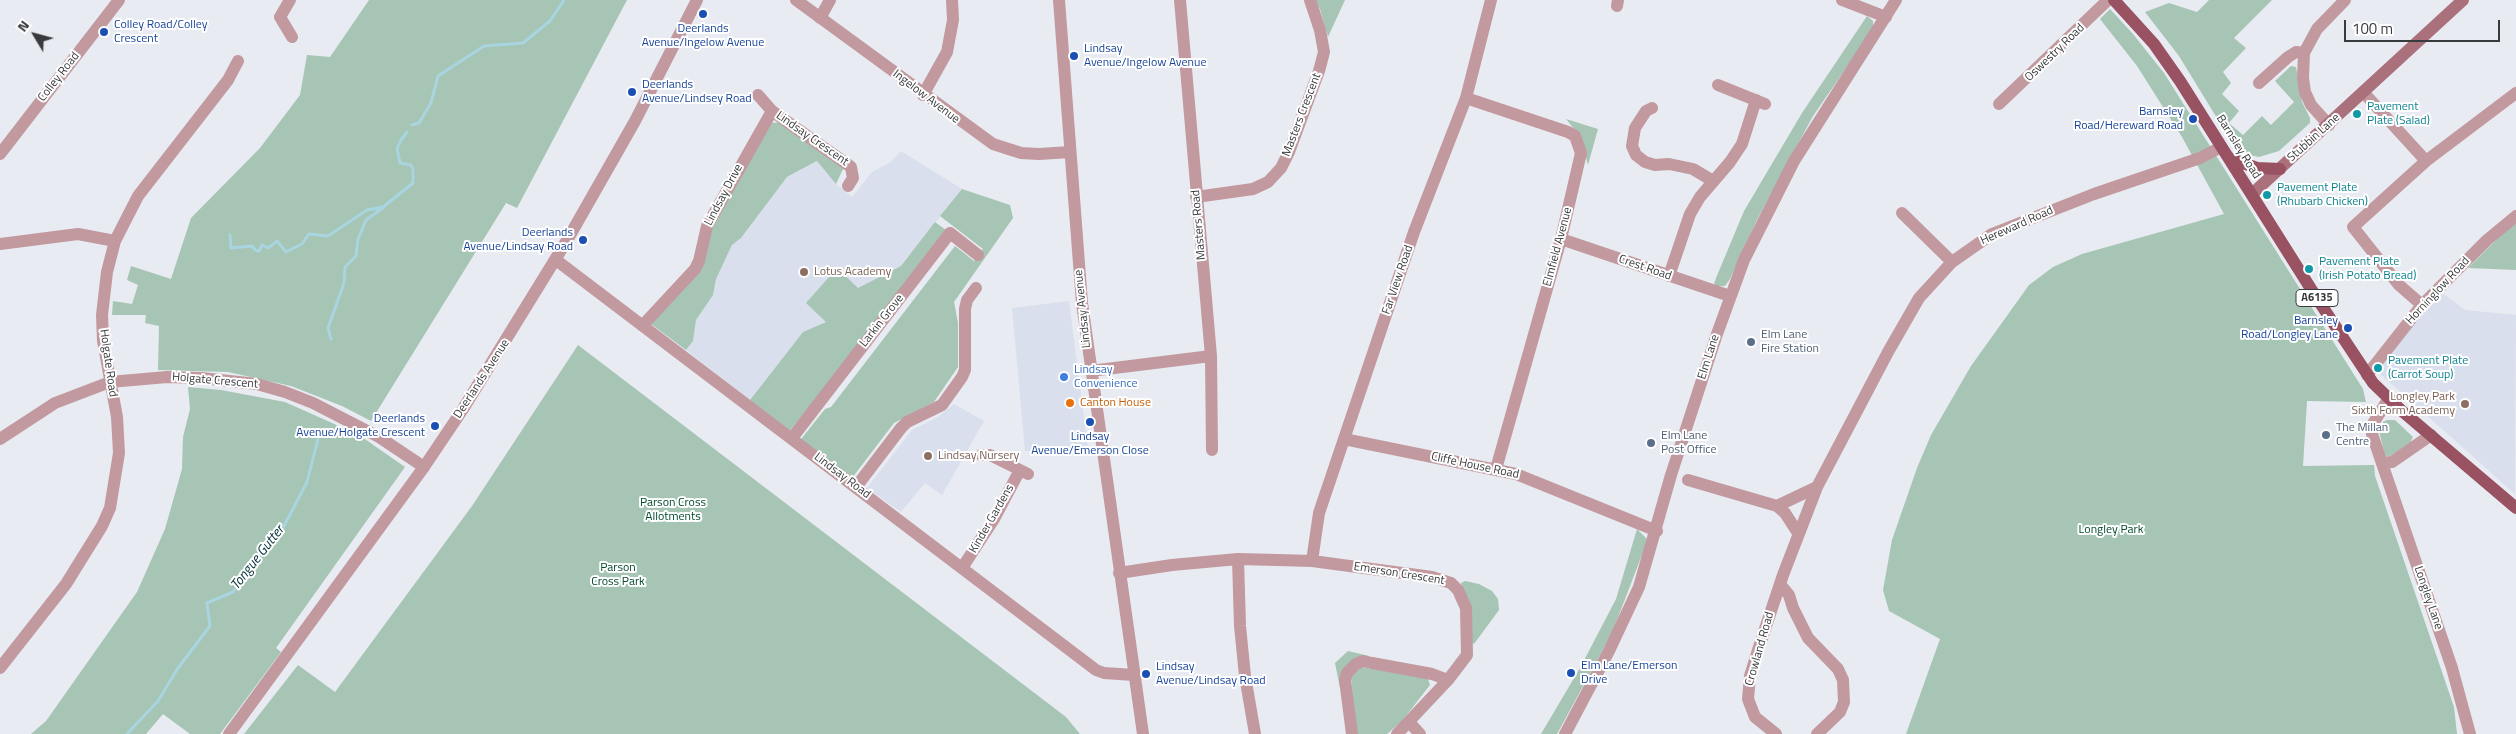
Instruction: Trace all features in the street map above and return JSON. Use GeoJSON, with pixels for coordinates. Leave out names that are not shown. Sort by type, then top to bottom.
{"type":"FeatureCollection","features":[{"type":"Feature","properties":{"kind":"main road","name":"Barnsley Road"},"geometry":{"type":"LineString","coordinates":[[2114,0],[2133,18],[2154,44],[2368,375],[2389,398],[2516,508]]}},
{"type":"Feature","properties":{"kind":"main road","name":"Stubbin Lane"},"geometry":{"type":"LineString","coordinates":[[2252,194],[2463,0]]}},
{"type":"Feature","properties":{"kind":"main road"},"geometry":{"type":"LineString","coordinates":[[2229,158],[2257,168],[2280,169]]}},
{"type":"Feature","properties":{"kind":"street","name":"Colley Road"},"geometry":{"type":"LineString","coordinates":[[0,154],[119,0]]}},
{"type":"Feature","properties":{"kind":"street"},"geometry":{"type":"LineString","coordinates":[[290,0],[280,17],[292,37]]}},
{"type":"Feature","properties":{"kind":"street","name":"Deerlands Avenue"},"geometry":{"type":"LineString","coordinates":[[229,734],[424,467],[556,260],[635,121],[697,0]]}},
{"type":"Feature","properties":{"kind":"street","name":"Ingelow Avenue"},"geometry":{"type":"LineString","coordinates":[[796,0],[992,144],[1021,153],[1070,152]]}},
{"type":"Feature","properties":{"kind":"street"},"geometry":{"type":"LineString","coordinates":[[820,18],[830,0]]}},
{"type":"Feature","properties":{"kind":"street"},"geometry":{"type":"LineString","coordinates":[[923,95],[947,52],[953,20],[952,0]]}},
{"type":"Feature","properties":{"kind":"street","name":"Lindsay Avenue"},"geometry":{"type":"LineString","coordinates":[[1059,0],[1082,303],[1090,371],[1143,734]]}},
{"type":"Feature","properties":{"kind":"street","name":"Masters Road"},"geometry":{"type":"LineString","coordinates":[[1180,0],[1210,356],[1212,450]]}},
{"type":"Feature","properties":{"kind":"street","name":"Masters Crescent"},"geometry":{"type":"LineString","coordinates":[[1196,197],[1253,189],[1268,182],[1281,168],[1289,152],[1316,80],[1324,52],[1320,30],[1310,0]]}},
{"type":"Feature","properties":{"kind":"street","name":"Far View Road"},"geometry":{"type":"LineString","coordinates":[[1312,562],[1319,513],[1414,232],[1466,98],[1491,0]]}},
{"type":"Feature","properties":{"kind":"street"},"geometry":{"type":"LineString","coordinates":[[1842,0],[1886,17]]}},
{"type":"Feature","properties":{"kind":"street","name":"Elm Lane"},"geometry":{"type":"LineString","coordinates":[[1565,734],[1624,621],[1639,587],[1657,531],[1671,475],[1730,296],[1758,230],[1794,161],[1896,0]]}},
{"type":"Feature","properties":{"kind":"street","name":"Oswestry Road"},"geometry":{"type":"LineString","coordinates":[[1999,104],[2108,0]]}},
{"type":"Feature","properties":{"kind":"street"},"geometry":{"type":"LineString","coordinates":[[2329,125],[2311,105],[2305,92],[2303,78],[2304,53],[2318,29],[2346,0]]}},
{"type":"Feature","properties":{"kind":"street"},"geometry":{"type":"LineString","coordinates":[[2259,83],[2288,57],[2296,52],[2304,53]]}},
{"type":"Feature","properties":{"kind":"street","name":"Holgate Road"},"geometry":{"type":"LineString","coordinates":[[0,668],[66,584],[102,526],[110,508],[119,453],[117,417],[103,341],[102,315],[107,272],[115,241],[138,196],[228,80],[238,61]]}},
{"type":"Feature","properties":{"kind":"street"},"geometry":{"type":"LineString","coordinates":[[1669,276],[1690,214],[1742,144],[1761,102],[1718,85]]}},
{"type":"Feature","properties":{"kind":"street"},"geometry":{"type":"LineString","coordinates":[[2364,93],[2426,161]]}},
{"type":"Feature","properties":{"kind":"street"},"geometry":{"type":"LineString","coordinates":[[2422,305],[2399,285],[2353,227],[2426,161],[2516,93]]}},
{"type":"Feature","properties":{"kind":"street","name":"Lindsay Crescent"},"geometry":{"type":"LineString","coordinates":[[758,95],[772,111],[851,167],[853,178],[848,186]]}},
{"type":"Feature","properties":{"kind":"street","name":"Elmfield Avenue"},"geometry":{"type":"LineString","coordinates":[[1466,98],[1568,132],[1575,136],[1582,152],[1561,239],[1496,470]]}},
{"type":"Feature","properties":{"kind":"street"},"geometry":{"type":"LineString","coordinates":[[1652,108],[1640,119],[1635,128],[1632,146],[1636,154],[1645,162],[1693,169],[1713,181]]}},
{"type":"Feature","properties":{"kind":"street","name":"Lindsay Drive"},"geometry":{"type":"LineString","coordinates":[[643,325],[695,268],[699,261],[707,226],[772,111]]}},
{"type":"Feature","properties":{"kind":"street","name":"Hereward Road"},"geometry":{"type":"LineString","coordinates":[[1798,534],[1817,486],[1903,324],[1934,280],[1952,262],[1977,243],[2012,225],[2200,158],[2222,147]]}},
{"type":"Feature","properties":{"kind":"street"},"geometry":{"type":"LineString","coordinates":[[1902,213],[1952,262]]}},
{"type":"Feature","properties":{"kind":"street","name":"Horninglow Road"},"geometry":{"type":"LineString","coordinates":[[2368,375],[2422,305],[2487,240],[2516,216]]}},
{"type":"Feature","properties":{"kind":"street","name":"Larkin Grove"},"geometry":{"type":"LineString","coordinates":[[792,438],[950,233],[978,255]]}},
{"type":"Feature","properties":{"kind":"street"},"geometry":{"type":"LineString","coordinates":[[0,244],[78,234],[115,241]]}},
{"type":"Feature","properties":{"kind":"street","name":"Crest Road"},"geometry":{"type":"LineString","coordinates":[[1561,239],[1730,296]]}},
{"type":"Feature","properties":{"kind":"street","name":"Lindsay Road"},"geometry":{"type":"LineString","coordinates":[[556,260],[1096,670],[1104,673],[1134,675]]}},
{"type":"Feature","properties":{"kind":"street"},"geometry":{"type":"LineString","coordinates":[[856,487],[901,428],[907,422],[942,404],[962,377],[965,370],[965,310],[967,300],[976,288]]}},
{"type":"Feature","properties":{"kind":"street"},"geometry":{"type":"LineString","coordinates":[[1090,371],[1210,356]]}},
{"type":"Feature","properties":{"kind":"street","name":"Holgate Crescent"},"geometry":{"type":"LineString","coordinates":[[0,438],[55,403],[110,382],[167,377],[202,378],[257,384],[313,403],[380,437],[424,467]]}},
{"type":"Feature","properties":{"kind":"street","name":"Longley Lane"},"geometry":{"type":"LineString","coordinates":[[2389,398],[2372,428],[2379,459],[2384,463],[2385,476],[2452,668],[2470,734]]}},
{"type":"Feature","properties":{"kind":"street"},"geometry":{"type":"LineString","coordinates":[[2384,463],[2392,462],[2431,435]]}},
{"type":"Feature","properties":{"kind":"street","name":"Cliffe House Road"},"geometry":{"type":"LineString","coordinates":[[1344,439],[1516,474],[1657,531]]}},
{"type":"Feature","properties":{"kind":"street","name":"Kinder Gardens"},"geometry":{"type":"LineString","coordinates":[[962,568],[1024,472],[990,455],[981,455]]}},
{"type":"Feature","properties":{"kind":"street"},"geometry":{"type":"LineString","coordinates":[[1688,480],[1777,506],[1785,513],[1798,534]]}},
{"type":"Feature","properties":{"kind":"street"},"geometry":{"type":"LineString","coordinates":[[1777,506],[1817,486]]}},
{"type":"Feature","properties":{"kind":"street","name":"Crowland Road"},"geometry":{"type":"LineString","coordinates":[[1776,734],[1756,717],[1751,709],[1748,688],[1780,584],[1798,534]]}},
{"type":"Feature","properties":{"kind":"street"},"geometry":{"type":"LineString","coordinates":[[1238,559],[1240,626],[1245,676],[1255,734]]}},
{"type":"Feature","properties":{"kind":"street","name":"Emerson Crescent"},"geometry":{"type":"LineString","coordinates":[[1119,573],[1172,565],[1238,559],[1312,562],[1432,577],[1451,583],[1458,590],[1466,608],[1467,655],[1410,723],[1397,734]]}},
{"type":"Feature","properties":{"kind":"street","name":"Crowland Road"},"geometry":{"type":"LineString","coordinates":[[1780,584],[1789,595],[1793,608],[1808,638],[1838,669],[1843,680],[1844,702],[1840,712],[1817,734]]}},
{"type":"Feature","properties":{"kind":"street"},"geometry":{"type":"LineString","coordinates":[[1352,734],[1345,680],[1347,672],[1356,664],[1363,661],[1372,662],[1432,674],[1448,680]]}},
{"type":"Feature","properties":{"kind":"street"},"geometry":{"type":"LineString","coordinates":[[1410,723],[1420,734]]}},
{"type":"Feature","properties":{"kind":"shaded area","name":"Lotus Academy"},"geometry":{"type":"Polygon","coordinates":[[[901,151],[962,189],[901,266],[858,288],[826,322],[803,332],[750,400],[686,350],[693,341],[696,320],[713,295],[716,279],[732,245],[741,238],[787,177],[818,161],[836,184],[852,197],[872,172],[891,162],[901,151]]]}},
{"type":"Feature","properties":{"kind":"shaded area","name":"Longley Park Sixth Form Academy"},"geometry":{"type":"Polygon","coordinates":[[[2440,291],[2465,310],[2516,315],[2515,494],[2378,372],[2411,324],[2440,291]]]}},
{"type":"Feature","properties":{"kind":"shaded area"},"geometry":{"type":"Polygon","coordinates":[[[1069,301],[1088,448],[1025,451],[1012,308],[1069,301]]]}},
{"type":"Feature","properties":{"kind":"shaded area","name":"Lindsay Nursery"},"geometry":{"type":"Polygon","coordinates":[[[954,404],[984,421],[942,495],[925,483],[901,512],[867,488],[912,430],[938,417],[954,404]]]}},
{"type":"Feature","properties":{"kind":"green space"},"geometry":{"type":"Polygon","coordinates":[[[369,0],[627,0],[517,208],[506,203],[371,421],[342,406],[291,386],[228,372],[158,370],[159,326],[145,323],[146,315],[112,315],[113,301],[132,304],[138,285],[127,280],[131,266],[171,279],[191,218],[260,148],[300,95],[307,55],[330,57],[369,0]]]}},
{"type":"Feature","properties":{"kind":"green space"},"geometry":{"type":"Polygon","coordinates":[[[1315,0],[1345,0],[1328,37],[1320,9],[1315,0]]]}},
{"type":"Feature","properties":{"kind":"green space"},"geometry":{"type":"Polygon","coordinates":[[[2209,0],[2272,0],[2234,38],[2246,48],[2223,72],[2231,83],[2222,94],[2239,111],[2229,123],[2243,135],[2262,116],[2271,125],[2294,102],[2275,81],[2291,66],[2296,67],[2302,102],[2310,118],[2310,123],[2279,151],[2259,157],[2244,154],[2234,146],[2179,56],[2145,12],[2169,3],[2197,12],[2209,0]]]}},
{"type":"Feature","properties":{"kind":"green space","name":"Longley Park"},"geometry":{"type":"Polygon","coordinates":[[[2110,9],[2164,73],[2363,389],[2366,402],[2307,401],[2303,466],[2374,465],[2375,476],[2454,707],[2457,734],[1906,734],[1940,639],[1889,611],[1883,590],[1892,540],[1917,468],[1931,435],[1971,366],[2029,285],[2053,267],[2082,254],[2224,214],[2182,137],[2137,66],[2100,19],[2110,9]]]}},
{"type":"Feature","properties":{"kind":"green space"},"geometry":{"type":"Polygon","coordinates":[[[1867,16],[1873,21],[1873,29],[1813,116],[1757,220],[1730,279],[1725,286],[1717,286],[1714,284],[1716,278],[1744,211],[1802,113],[1867,16]]]}},
{"type":"Feature","properties":{"kind":"green space"},"geometry":{"type":"Polygon","coordinates":[[[1566,119],[1598,129],[1588,165],[1580,136],[1566,119]]]}},
{"type":"Feature","properties":{"kind":"green space"},"geometry":{"type":"Polygon","coordinates":[[[781,122],[844,167],[836,184],[817,161],[787,177],[741,238],[732,245],[716,279],[713,295],[696,320],[693,341],[686,350],[651,324],[680,291],[713,224],[772,123],[781,122]]]}},
{"type":"Feature","properties":{"kind":"green space"},"geometry":{"type":"Polygon","coordinates":[[[962,189],[1010,205],[1013,218],[954,302],[958,323],[958,367],[934,402],[894,423],[849,482],[798,443],[825,409],[831,407],[955,246],[974,261],[983,249],[940,216],[962,189]]]}},
{"type":"Feature","properties":{"kind":"green space"},"geometry":{"type":"Polygon","coordinates":[[[935,222],[950,233],[787,434],[750,400],[803,332],[826,322],[806,303],[837,268],[858,288],[901,266],[935,222]]]}},
{"type":"Feature","properties":{"kind":"green space"},"geometry":{"type":"Polygon","coordinates":[[[2516,223],[2516,270],[2468,268],[2505,231],[2516,223]]]}},
{"type":"Feature","properties":{"kind":"green space","name":"Parson Cross Park"},"geometry":{"type":"Polygon","coordinates":[[[578,345],[1066,717],[1080,734],[244,734],[298,665],[335,692],[472,506],[578,345]]]}},
{"type":"Feature","properties":{"kind":"green space"},"geometry":{"type":"Polygon","coordinates":[[[188,387],[221,390],[285,402],[359,435],[405,467],[276,648],[281,652],[220,734],[190,734],[163,714],[146,734],[31,734],[46,721],[137,592],[165,529],[182,469],[183,437],[190,409],[188,387]]]}},
{"type":"Feature","properties":{"kind":"green space"},"geometry":{"type":"Polygon","coordinates":[[[2395,420],[2413,437],[2410,443],[2388,457],[2385,455],[2379,431],[2383,422],[2395,420]]]}},
{"type":"Feature","properties":{"kind":"green space"},"geometry":{"type":"Polygon","coordinates":[[[1637,529],[1647,539],[1612,633],[1557,734],[1541,734],[1580,668],[1616,599],[1637,529]]]}},
{"type":"Feature","properties":{"kind":"green space"},"geometry":{"type":"Polygon","coordinates":[[[1465,581],[1479,584],[1492,591],[1498,599],[1499,610],[1474,644],[1472,643],[1461,583],[1465,581]]]}},
{"type":"Feature","properties":{"kind":"green space"},"geometry":{"type":"Polygon","coordinates":[[[1348,651],[1369,656],[1357,659],[1340,688],[1335,663],[1348,651]]]}},
{"type":"Feature","properties":{"kind":"green space"},"geometry":{"type":"Polygon","coordinates":[[[1362,667],[1428,679],[1430,685],[1402,721],[1387,734],[1356,734],[1351,676],[1362,667]]]}},
{"type":"Feature","properties":{"kind":"waterway"},"geometry":{"type":"LineString","coordinates":[[412,125],[419,123],[431,103],[438,76],[484,46],[523,43],[550,21],[564,0]]}},
{"type":"Feature","properties":{"kind":"waterway"},"geometry":{"type":"LineString","coordinates":[[230,235],[231,248],[252,246],[255,250],[259,251],[262,245],[268,248],[277,241],[286,252],[302,244],[309,234],[328,236],[367,210],[383,207],[413,183],[411,165],[400,163],[397,149],[407,132]]}},
{"type":"Feature","properties":{"kind":"waterway","name":"Tongue Gutter"},"geometry":{"type":"LineString","coordinates":[[331,339],[328,328],[344,283],[345,267],[356,256],[358,239],[366,220],[384,207]]}},
{"type":"Feature","properties":{"kind":"waterway","name":"Tongue Gutter"},"geometry":{"type":"LineString","coordinates":[[127,734],[158,701],[178,668],[210,626],[207,603],[233,592],[284,526],[307,482],[319,435]]}},
{"type":"Feature","properties":{"kind":"place","name":"Deerlands Avenue/Ingelow Avenue"},"geometry":{"type":"Point","coordinates":[703,14]}},
{"type":"Feature","properties":{"kind":"place","name":"Colley Road/Colley Crescent"},"geometry":{"type":"Point","coordinates":[104,32]}},
{"type":"Feature","properties":{"kind":"place","name":"Lindsay Avenue/Ingelow Avenue"},"geometry":{"type":"Point","coordinates":[1074,56]}},
{"type":"Feature","properties":{"kind":"place","name":"Deerlands Avenue/Lindsey Road"},"geometry":{"type":"Point","coordinates":[632,92]}},
{"type":"Feature","properties":{"kind":"place","name":"Pavement Plate (Salad)"},"geometry":{"type":"Point","coordinates":[2357,114]}},
{"type":"Feature","properties":{"kind":"place","name":"Barnsley Road/Hereward Road"},"geometry":{"type":"Point","coordinates":[2193,119]}},
{"type":"Feature","properties":{"kind":"place","name":"Pavement Plate (Rhubarb Chicken)"},"geometry":{"type":"Point","coordinates":[2267,195]}},
{"type":"Feature","properties":{"kind":"place","name":"Deerlands Avenue/Lindsay Road"},"geometry":{"type":"Point","coordinates":[583,240]}},
{"type":"Feature","properties":{"kind":"place","name":"Pavement Plate (Irish Potato Bread)"},"geometry":{"type":"Point","coordinates":[2309,269]}},
{"type":"Feature","properties":{"kind":"place","name":"Lotus Academy"},"geometry":{"type":"Point","coordinates":[804,272]}},
{"type":"Feature","properties":{"kind":"place","name":"Barnsley Road/Longley Lane"},"geometry":{"type":"Point","coordinates":[2348,328]}},
{"type":"Feature","properties":{"kind":"place","name":"Elm Lane Fire Station"},"geometry":{"type":"Point","coordinates":[1751,342]}},
{"type":"Feature","properties":{"kind":"place","name":"Pavement Plate (Carrot Soup)"},"geometry":{"type":"Point","coordinates":[2378,368]}},
{"type":"Feature","properties":{"kind":"place","name":"Lindsay Convenience"},"geometry":{"type":"Point","coordinates":[1064,377]}},
{"type":"Feature","properties":{"kind":"place","name":"Canton House"},"geometry":{"type":"Point","coordinates":[1070,403]}},
{"type":"Feature","properties":{"kind":"place","name":"Longley Park Sixth Form Academy"},"geometry":{"type":"Point","coordinates":[2465,404]}},
{"type":"Feature","properties":{"kind":"place","name":"Lindsay Avenue/Emerson Close"},"geometry":{"type":"Point","coordinates":[1090,422]}},
{"type":"Feature","properties":{"kind":"place","name":"Deerlands Avenue/Holgate Crescent"},"geometry":{"type":"Point","coordinates":[435,426]}},
{"type":"Feature","properties":{"kind":"place","name":"The Millan Centre"},"geometry":{"type":"Point","coordinates":[2326,435]}},
{"type":"Feature","properties":{"kind":"place","name":"Elm Lane Post Office"},"geometry":{"type":"Point","coordinates":[1651,443]}},
{"type":"Feature","properties":{"kind":"place","name":"Lindsay Nursery"},"geometry":{"type":"Point","coordinates":[928,456]}},
{"type":"Feature","properties":{"kind":"place","name":"Elm Lane/Emerson Drive"},"geometry":{"type":"Point","coordinates":[1571,673]}},
{"type":"Feature","properties":{"kind":"place","name":"Lindsay Avenue/Lindsay Road"},"geometry":{"type":"Point","coordinates":[1146,674]}},
{"type":"Feature","properties":{"kind":"park label","name":"Parson Cross Allotments"},"geometry":{"type":"Point","coordinates":[673,510]}}]}
